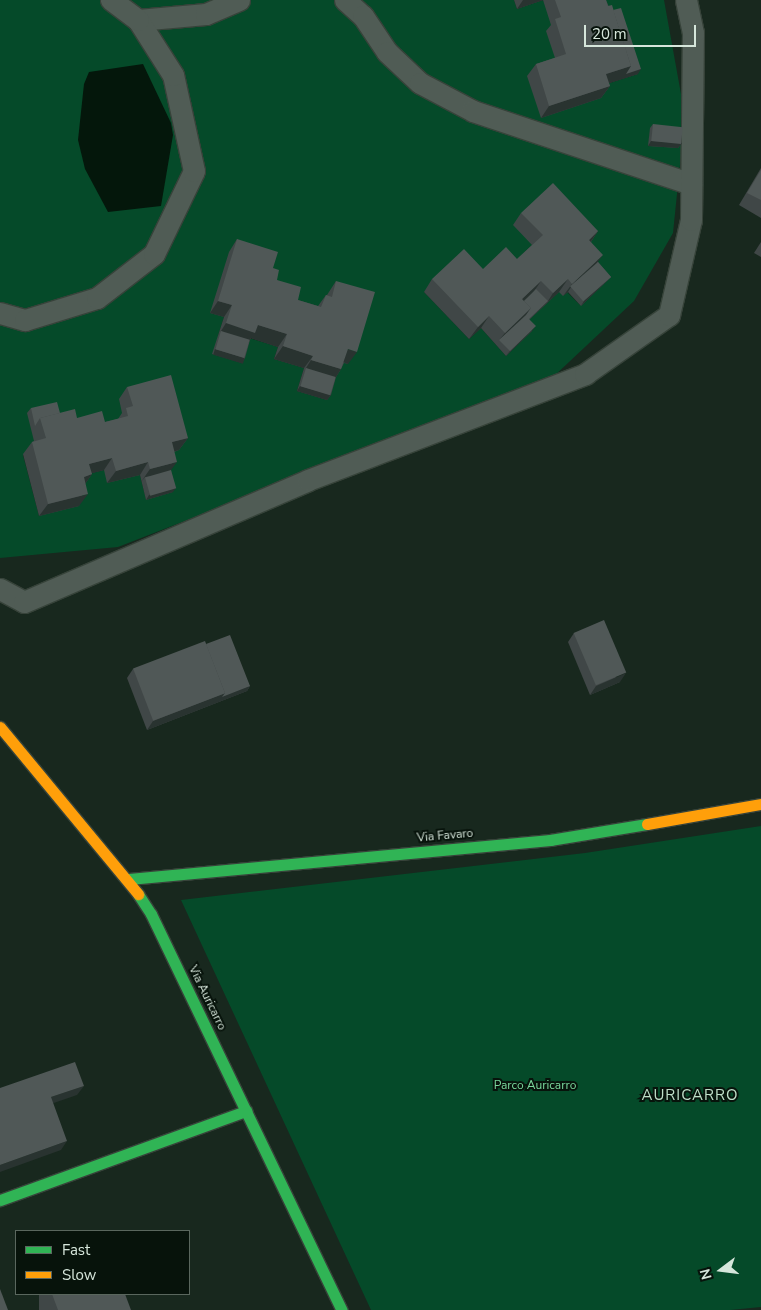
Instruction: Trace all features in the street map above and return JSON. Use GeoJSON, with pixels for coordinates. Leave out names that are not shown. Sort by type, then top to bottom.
{"type":"FeatureCollection","features":[{"type":"Feature","properties":{"kind":"street","name":"Via Auricarro"},"geometry":{"type":"LineString","coordinates":[[0,727],[129,879],[151,914],[342,1310]]}},
{"type":"Feature","properties":{"kind":"street","name":"Via Favaro"},"geometry":{"type":"LineString","coordinates":[[129,879],[550,840],[761,804]]}},
{"type":"Feature","properties":{"kind":"street"},"geometry":{"type":"LineString","coordinates":[[0,1200],[246,1111]]}},
{"type":"Feature","properties":{"kind":"lane"},"geometry":{"type":"LineString","coordinates":[[0,313],[25,320],[97,298],[154,254],[194,171],[173,74],[138,20],[111,0]]}},
{"type":"Feature","properties":{"kind":"lane"},"geometry":{"type":"LineString","coordinates":[[138,20],[206,14],[239,0]]}},
{"type":"Feature","properties":{"kind":"lane"},"geometry":{"type":"LineString","coordinates":[[345,0],[363,16],[387,52],[420,83],[473,111],[691,184]]}},
{"type":"Feature","properties":{"kind":"lane"},"geometry":{"type":"LineString","coordinates":[[0,589],[24,602],[308,480],[586,374],[669,315],[691,220],[693,33],[686,0]]}},
{"type":"Feature","properties":{"kind":"green space"},"geometry":{"type":"Polygon","coordinates":[[[0,0],[514,0],[517,9],[543,0],[601,98],[597,87],[638,74],[618,13],[594,0],[664,0],[685,116],[673,233],[634,301],[552,378],[118,547],[0,558],[0,0]],[[534,247],[508,272],[424,292],[469,339],[481,328],[506,356],[525,323],[559,292],[567,292],[581,306],[534,247]],[[323,309],[224,317],[218,336],[249,338],[278,347],[274,359],[304,368],[297,391],[327,400],[340,361],[348,364],[323,309]],[[28,413],[37,451],[23,455],[39,516],[81,476],[104,470],[140,475],[146,499],[173,492],[124,418],[120,429],[28,413]]]}},
{"type":"Feature","properties":{"kind":"green space","name":"Parco Auricarro"},"geometry":{"type":"Polygon","coordinates":[[[761,826],[761,1307],[730,1310],[371,1310],[181,900],[585,853],[761,826]]]}},
{"type":"Feature","properties":{"kind":"shaded area"},"geometry":{"type":"Polygon","coordinates":[[[143,64],[171,123],[173,135],[161,206],[108,212],[85,169],[78,140],[84,84],[89,72],[143,64]]]}},
{"type":"Feature","properties":{"kind":"building"},"geometry":{"type":"Polygon","coordinates":[[[555,0],[606,0],[608,6],[612,5],[631,66],[606,74],[610,86],[549,106],[536,64],[566,54],[555,19],[561,17],[555,0]]]}},
{"type":"Feature","properties":{"kind":"building"},"geometry":{"type":"Polygon","coordinates":[[[621,8],[641,69],[626,74],[631,66],[613,10],[621,8]]]}},
{"type":"Feature","properties":{"kind":"building"},"geometry":{"type":"Polygon","coordinates":[[[653,124],[683,127],[681,144],[651,141],[653,124]]]}},
{"type":"Feature","properties":{"kind":"building"},"geometry":{"type":"Polygon","coordinates":[[[761,170],[761,200],[747,193],[761,170]]]}},
{"type":"Feature","properties":{"kind":"building"},"geometry":{"type":"Polygon","coordinates":[[[553,183],[598,231],[589,240],[603,255],[572,284],[568,279],[553,293],[541,281],[522,299],[531,308],[505,333],[489,316],[478,327],[432,279],[464,249],[483,269],[506,247],[517,259],[543,235],[521,213],[553,183]]]}},
{"type":"Feature","properties":{"kind":"building"},"geometry":{"type":"Polygon","coordinates":[[[237,239],[278,252],[273,268],[279,270],[277,280],[301,287],[298,300],[321,307],[326,295],[332,297],[336,281],[375,292],[357,352],[348,349],[341,369],[311,360],[313,356],[283,346],[287,334],[258,325],[255,333],[226,323],[232,305],[218,301],[237,239]]]}},
{"type":"Feature","properties":{"kind":"building"},"geometry":{"type":"Polygon","coordinates":[[[598,262],[611,277],[583,301],[570,286],[598,262]]]}},
{"type":"Feature","properties":{"kind":"building"},"geometry":{"type":"Polygon","coordinates":[[[536,289],[548,301],[529,319],[536,326],[510,351],[499,340],[526,315],[531,308],[524,301],[536,289]]]}},
{"type":"Feature","properties":{"kind":"building"},"geometry":{"type":"Polygon","coordinates":[[[221,331],[250,340],[244,358],[215,349],[221,331]]]}},
{"type":"Feature","properties":{"kind":"building"},"geometry":{"type":"Polygon","coordinates":[[[306,368],[336,377],[330,395],[300,386],[306,368]]]}},
{"type":"Feature","properties":{"kind":"building"},"geometry":{"type":"Polygon","coordinates":[[[171,375],[188,438],[172,442],[177,462],[150,469],[148,462],[116,471],[112,458],[89,464],[92,474],[84,477],[88,494],[48,504],[32,442],[46,438],[40,418],[75,409],[77,418],[102,411],[105,422],[128,416],[126,408],[133,406],[127,387],[171,375]]]}},
{"type":"Feature","properties":{"kind":"building"},"geometry":{"type":"Polygon","coordinates":[[[57,402],[60,413],[40,418],[35,426],[31,408],[57,402]]]}},
{"type":"Feature","properties":{"kind":"building"},"geometry":{"type":"Polygon","coordinates":[[[171,470],[176,488],[150,496],[145,477],[171,470]]]}},
{"type":"Feature","properties":{"kind":"building"},"geometry":{"type":"Polygon","coordinates":[[[604,620],[626,672],[596,685],[574,633],[604,620]]]}},
{"type":"Feature","properties":{"kind":"building"},"geometry":{"type":"Polygon","coordinates":[[[230,635],[250,686],[222,697],[225,693],[206,644],[230,635]]]}},
{"type":"Feature","properties":{"kind":"building"},"geometry":{"type":"Polygon","coordinates":[[[205,641],[225,693],[153,721],[133,669],[205,641]]]}},
{"type":"Feature","properties":{"kind":"building"},"geometry":{"type":"Polygon","coordinates":[[[75,1062],[84,1086],[51,1097],[67,1141],[0,1165],[0,1088],[75,1062]]]}},
{"type":"Feature","properties":{"kind":"building"},"geometry":{"type":"Polygon","coordinates":[[[0,1289],[8,1310],[0,1310],[0,1289]]]}},
{"type":"Feature","properties":{"kind":"building"},"geometry":{"type":"Polygon","coordinates":[[[52,1295],[125,1295],[131,1310],[58,1310],[52,1295]]]}},
{"type":"Feature","properties":{"kind":"traffic: fast"},"geometry":{"type":"LineString","coordinates":[[129,879],[550,840],[647,824]]}},
{"type":"Feature","properties":{"kind":"traffic: fast"},"geometry":{"type":"LineString","coordinates":[[138,894],[151,914],[342,1310]]}},
{"type":"Feature","properties":{"kind":"traffic: fast"},"geometry":{"type":"LineString","coordinates":[[0,1200],[246,1111]]}},
{"type":"Feature","properties":{"kind":"traffic: slow"},"geometry":{"type":"LineString","coordinates":[[0,727],[138,894]]}},
{"type":"Feature","properties":{"kind":"traffic: slow"},"geometry":{"type":"LineString","coordinates":[[647,824],[761,804]]}},
{"type":"Feature","properties":{"kind":"district","name":"AURICARRO"},"geometry":{"type":"Point","coordinates":[690,1096]}}]}
